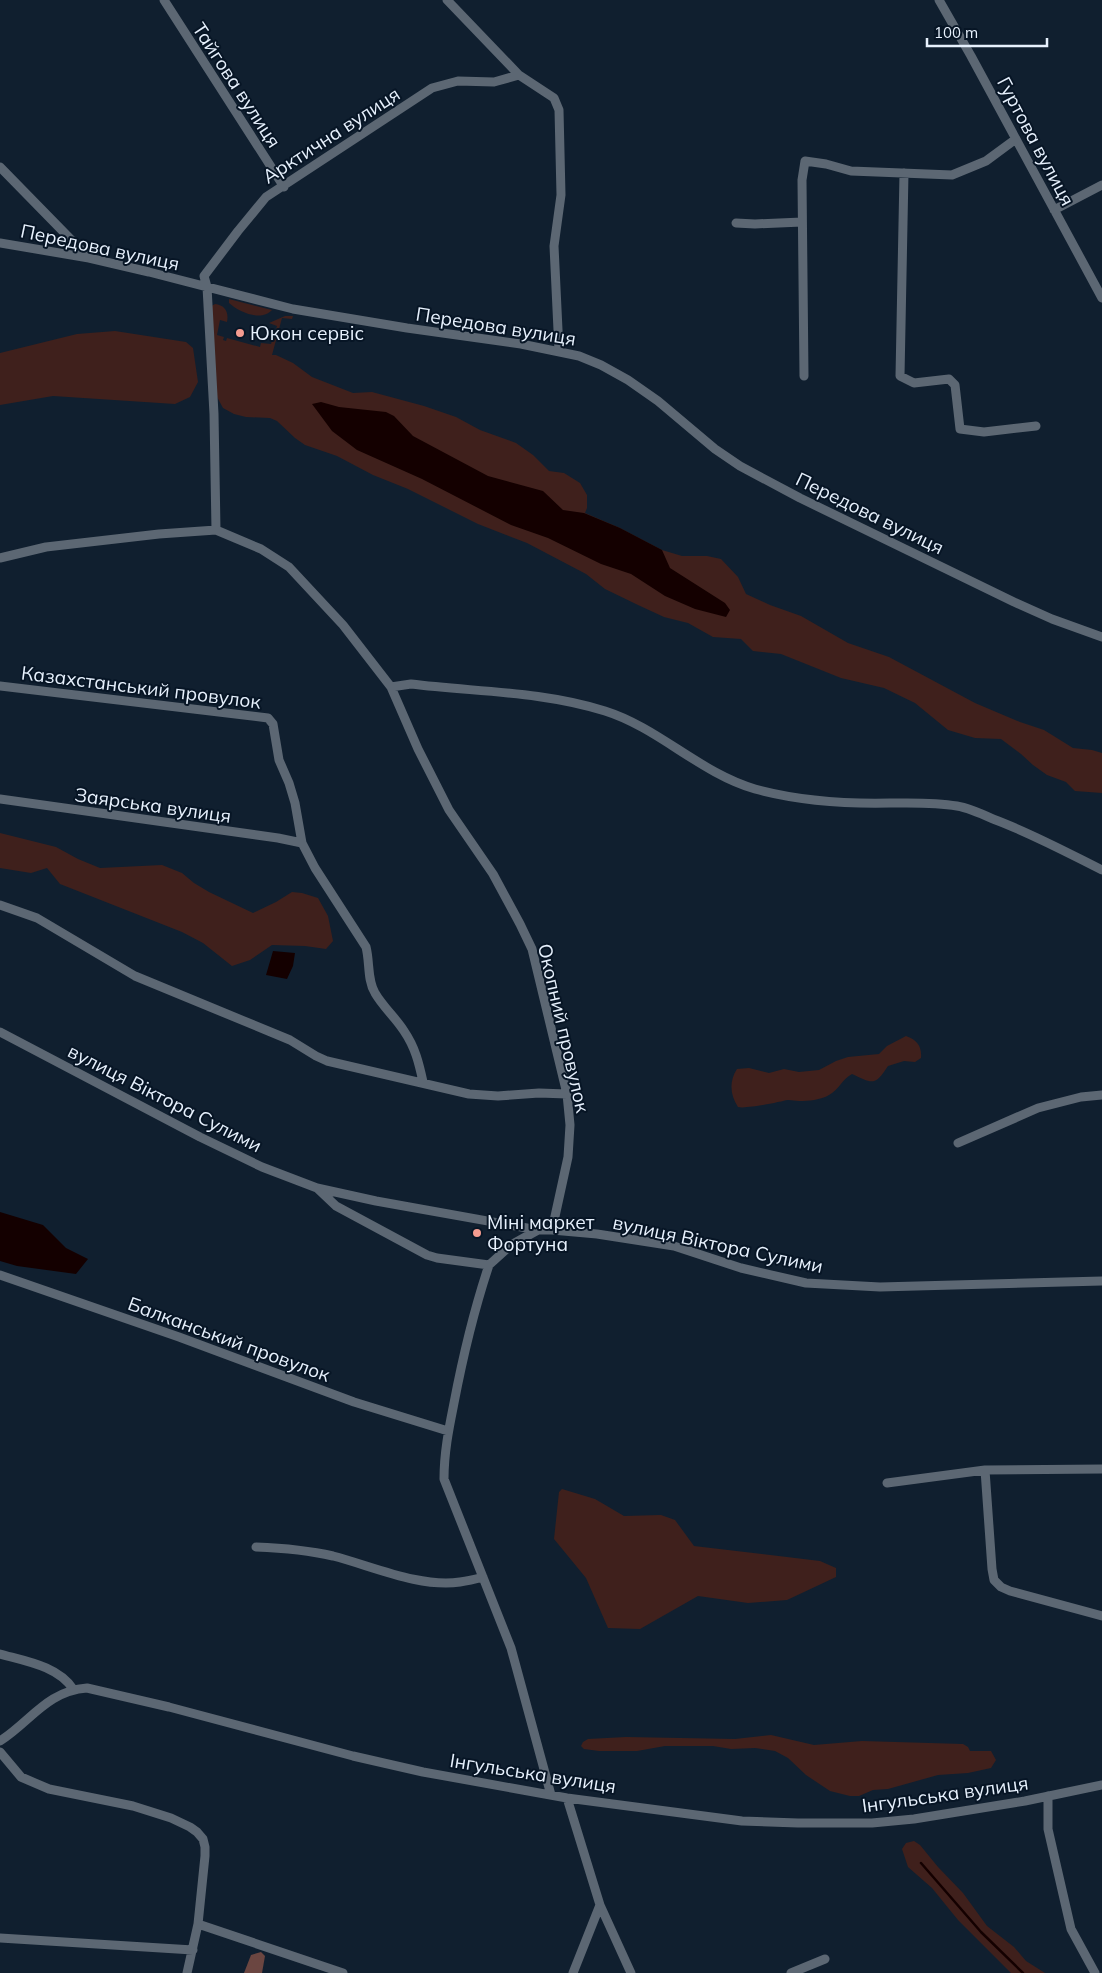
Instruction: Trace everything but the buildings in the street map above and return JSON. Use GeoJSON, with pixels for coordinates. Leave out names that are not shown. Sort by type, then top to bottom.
{"type":"FeatureCollection","features":[{"type":"Feature","properties":{"kind":"street","name":"Тайгова вулиця"},"geometry":{"type":"LineString","coordinates":[[164,0],[284,187]]}},
{"type":"Feature","properties":{"kind":"street"},"geometry":{"type":"LineString","coordinates":[[447,0],[518,75],[554,98],[559,110],[561,195],[554,246],[559,351]]}},
{"type":"Feature","properties":{"kind":"street","name":"Гуртова вулиця"},"geometry":{"type":"LineString","coordinates":[[939,0],[972,56],[1101,295]]}},
{"type":"Feature","properties":{"kind":"street","name":"Арктична вулиця"},"geometry":{"type":"LineString","coordinates":[[207,286],[204,276],[266,197],[284,187],[432,88],[458,81],[494,82],[518,75]]}},
{"type":"Feature","properties":{"kind":"street"},"geometry":{"type":"LineString","coordinates":[[804,376],[802,180],[805,161],[826,164],[851,171],[952,175],[986,161],[1016,139]]}},
{"type":"Feature","properties":{"kind":"street"},"geometry":{"type":"LineString","coordinates":[[0,166],[89,258]]}},
{"type":"Feature","properties":{"kind":"street"},"geometry":{"type":"LineString","coordinates":[[904,173],[900,376],[914,383],[949,379],[955,384],[960,429],[984,432],[1036,426]]}},
{"type":"Feature","properties":{"kind":"street"},"geometry":{"type":"LineString","coordinates":[[1054,210],[1102,186]]}},
{"type":"Feature","properties":{"kind":"street"},"geometry":{"type":"LineString","coordinates":[[736,223],[802,222]]}},
{"type":"Feature","properties":{"kind":"street","name":"Передова вулиця"},"geometry":{"type":"LineString","coordinates":[[0,243],[89,258],[293,309],[559,351],[579,356],[601,365],[628,380],[658,401],[728,459],[800,498],[1014,602],[1052,619],[1102,637]]}},
{"type":"Feature","properties":{"kind":"street"},"geometry":{"type":"LineString","coordinates":[[0,558],[46,547],[159,534],[216,530],[214,414],[207,286]]}},
{"type":"Feature","properties":{"kind":"street","name":"Окопний провулок"},"geometry":{"type":"LineString","coordinates":[[216,530],[261,549],[289,567],[343,624],[391,687],[418,749],[449,810],[493,874],[520,924],[532,949],[567,1094],[570,1125],[568,1158],[552,1230]]}},
{"type":"Feature","properties":{"kind":"street"},"geometry":{"type":"LineString","coordinates":[[391,687],[410,684],[501,692],[552,698],[606,711],[639,726],[678,748],[701,766],[754,789],[813,801],[889,804],[930,802],[960,806],[1018,828],[1102,870]]}},
{"type":"Feature","properties":{"kind":"street","name":"Казахстанський провулок"},"geometry":{"type":"LineString","coordinates":[[0,686],[268,718],[273,724],[279,760],[295,803],[302,843]]}},
{"type":"Feature","properties":{"kind":"street","name":"Заярська вулиця"},"geometry":{"type":"LineString","coordinates":[[0,799],[302,843]]}},
{"type":"Feature","properties":{"kind":"street"},"geometry":{"type":"LineString","coordinates":[[302,843],[315,868],[366,948],[370,962],[370,978],[375,993],[404,1030],[414,1047],[423,1082]]}},
{"type":"Feature","properties":{"kind":"street"},"geometry":{"type":"LineString","coordinates":[[0,905],[37,918],[135,976],[290,1040],[327,1061],[469,1094],[498,1096],[539,1093],[567,1094]]}},
{"type":"Feature","properties":{"kind":"street","name":"вулиця Віктора Сулими"},"geometry":{"type":"LineString","coordinates":[[0,1032],[200,1137],[262,1167],[317,1188],[376,1201],[538,1230],[597,1234],[674,1246],[741,1268],[806,1283],[880,1287],[1102,1281]]}},
{"type":"Feature","properties":{"kind":"street"},"geometry":{"type":"LineString","coordinates":[[958,1142],[1038,1108],[1081,1097],[1102,1095]]}},
{"type":"Feature","properties":{"kind":"street","name":"вулиця Віктора Сулими"},"geometry":{"type":"LineString","coordinates":[[317,1188],[336,1206],[427,1255],[437,1258],[489,1265],[511,1245],[538,1230]]}},
{"type":"Feature","properties":{"kind":"street"},"geometry":{"type":"LineString","coordinates":[[489,1265],[474,1310],[448,1431],[444,1454],[444,1478],[512,1648],[551,1795]]}},
{"type":"Feature","properties":{"kind":"street","name":"Балканський провулок"},"geometry":{"type":"LineString","coordinates":[[0,1275],[180,1336],[354,1402],[448,1431]]}},
{"type":"Feature","properties":{"kind":"street"},"geometry":{"type":"LineString","coordinates":[[887,1484],[985,1470],[1102,1469]]}},
{"type":"Feature","properties":{"kind":"street"},"geometry":{"type":"LineString","coordinates":[[985,1470],[988,1529],[994,1580],[1001,1587],[1010,1591],[1102,1616]]}},
{"type":"Feature","properties":{"kind":"street"},"geometry":{"type":"LineString","coordinates":[[256,1547],[292,1549],[331,1556],[416,1580],[436,1583],[460,1582],[483,1577]]}},
{"type":"Feature","properties":{"kind":"street"},"geometry":{"type":"LineString","coordinates":[[0,1654],[44,1667],[68,1682],[73,1689],[61,1693],[0,1741]]}},
{"type":"Feature","properties":{"kind":"street","name":"Інгульська вулиця"},"geometry":{"type":"LineString","coordinates":[[73,1689],[87,1688],[105,1691],[353,1756],[424,1772],[567,1798],[742,1821],[872,1823],[914,1819],[1102,1785]]}},
{"type":"Feature","properties":{"kind":"street"},"geometry":{"type":"LineString","coordinates":[[0,1752],[21,1777],[49,1789],[133,1806],[171,1818],[198,1832],[203,1839],[205,1847],[198,1924],[187,1973]]}},
{"type":"Feature","properties":{"kind":"street"},"geometry":{"type":"LineString","coordinates":[[1048,1796],[1048,1829],[1072,1929],[1095,1973]]}},
{"type":"Feature","properties":{"kind":"street"},"geometry":{"type":"LineString","coordinates":[[567,1798],[600,1905],[631,1973]]}},
{"type":"Feature","properties":{"kind":"street"},"geometry":{"type":"LineString","coordinates":[[573,1973],[600,1905]]}},
{"type":"Feature","properties":{"kind":"street"},"geometry":{"type":"LineString","coordinates":[[198,1924],[343,1973]]}},
{"type":"Feature","properties":{"kind":"street"},"geometry":{"type":"LineString","coordinates":[[0,1938],[193,1950]]}},
{"type":"Feature","properties":{"kind":"street"},"geometry":{"type":"LineString","coordinates":[[791,1973],[825,1959]]}},
{"type":"Feature","properties":{"kind":"shaded area"},"geometry":{"type":"Polygon","coordinates":[[[229,299],[272,310],[262,315],[250,314],[233,306],[229,303],[229,299]]]}},
{"type":"Feature","properties":{"kind":"shaded area"},"geometry":{"type":"Polygon","coordinates":[[[215,304],[224,307],[227,315],[227,322],[220,320],[217,335],[224,337],[223,340],[226,341],[227,338],[260,347],[261,343],[271,344],[277,326],[269,323],[285,316],[293,316],[292,319],[282,318],[272,355],[293,363],[312,377],[353,393],[372,392],[424,406],[456,417],[480,430],[516,443],[533,455],[549,471],[564,473],[580,483],[587,495],[585,513],[620,528],[662,550],[682,556],[707,556],[721,559],[738,577],[746,594],[801,616],[848,643],[889,657],[975,703],[1044,730],[1073,748],[1102,753],[1102,793],[1075,791],[1066,782],[1047,775],[1001,739],[975,738],[948,730],[915,703],[884,688],[841,678],[781,654],[753,651],[741,639],[713,637],[688,623],[664,617],[605,589],[586,574],[527,543],[478,524],[337,456],[305,445],[277,421],[270,418],[246,417],[234,414],[223,408],[217,397],[210,307],[215,304]]]}},
{"type":"Feature","properties":{"kind":"shaded area"},"geometry":{"type":"Polygon","coordinates":[[[115,331],[186,342],[193,348],[198,382],[190,397],[175,404],[53,396],[0,405],[0,353],[77,334],[115,331]]]}},
{"type":"Feature","properties":{"kind":"shaded area"},"geometry":{"type":"Polygon","coordinates":[[[321,402],[339,407],[386,412],[394,416],[413,436],[488,476],[543,491],[563,510],[584,513],[620,528],[662,550],[670,568],[725,603],[730,610],[726,617],[695,609],[665,596],[631,574],[601,564],[548,538],[511,525],[422,479],[357,450],[332,431],[312,404],[321,402]]]}},
{"type":"Feature","properties":{"kind":"shaded area"},"geometry":{"type":"Polygon","coordinates":[[[0,833],[56,847],[100,868],[162,865],[182,873],[209,892],[253,913],[292,892],[318,898],[328,916],[333,941],[326,949],[272,945],[250,960],[232,966],[203,943],[182,932],[60,884],[47,868],[31,873],[0,868],[0,833]]]}},
{"type":"Feature","properties":{"kind":"shaded area"},"geometry":{"type":"Polygon","coordinates":[[[273,951],[295,953],[293,966],[287,979],[266,975],[273,951]]]}},
{"type":"Feature","properties":{"kind":"shaded area"},"geometry":{"type":"Polygon","coordinates":[[[906,1036],[918,1044],[921,1050],[921,1058],[915,1062],[904,1061],[888,1066],[876,1080],[865,1080],[852,1074],[826,1097],[810,1100],[787,1100],[760,1106],[738,1107],[733,1098],[732,1083],[737,1069],[749,1068],[769,1073],[784,1069],[799,1072],[819,1070],[848,1057],[879,1054],[887,1046],[906,1036]]]}},
{"type":"Feature","properties":{"kind":"shaded area"},"geometry":{"type":"Polygon","coordinates":[[[0,1212],[43,1225],[66,1248],[88,1259],[76,1274],[17,1266],[0,1261],[0,1212]]]}},
{"type":"Feature","properties":{"kind":"shaded area"},"geometry":{"type":"Polygon","coordinates":[[[562,1489],[595,1499],[624,1516],[661,1515],[675,1520],[694,1546],[820,1561],[836,1568],[836,1577],[787,1600],[748,1603],[698,1596],[640,1629],[608,1628],[586,1578],[554,1539],[559,1492],[562,1489]]]}},
{"type":"Feature","properties":{"kind":"shaded area"},"geometry":{"type":"Polygon","coordinates":[[[771,1735],[814,1745],[862,1741],[963,1744],[970,1751],[991,1751],[996,1760],[991,1768],[968,1773],[938,1775],[888,1789],[873,1790],[859,1796],[850,1796],[830,1791],[806,1775],[788,1758],[775,1751],[755,1748],[731,1749],[713,1746],[665,1746],[637,1751],[599,1751],[584,1749],[581,1746],[588,1739],[626,1737],[735,1739],[771,1735]]]}},
{"type":"Feature","properties":{"kind":"shaded area"},"geometry":{"type":"Polygon","coordinates":[[[914,1841],[920,1845],[963,1893],[987,1926],[1014,1947],[1026,1961],[1045,1973],[1011,1973],[958,1920],[932,1888],[908,1867],[902,1849],[906,1843],[914,1841]]]}},
{"type":"Feature","properties":{"kind":"shaded area"},"geometry":{"type":"Polygon","coordinates":[[[261,1952],[265,1956],[262,1973],[244,1973],[251,1955],[261,1952]]]}},
{"type":"Feature","properties":{"kind":"waterway"},"geometry":{"type":"LineString","coordinates":[[921,1863],[981,1932],[1023,1973]]}},
{"type":"Feature","properties":{"kind":"place","name":"Юкон сервіс"},"geometry":{"type":"Point","coordinates":[240,333]}},
{"type":"Feature","properties":{"kind":"place","name":"Міні маркет Фортуна"},"geometry":{"type":"Point","coordinates":[477,1233]}}]}
